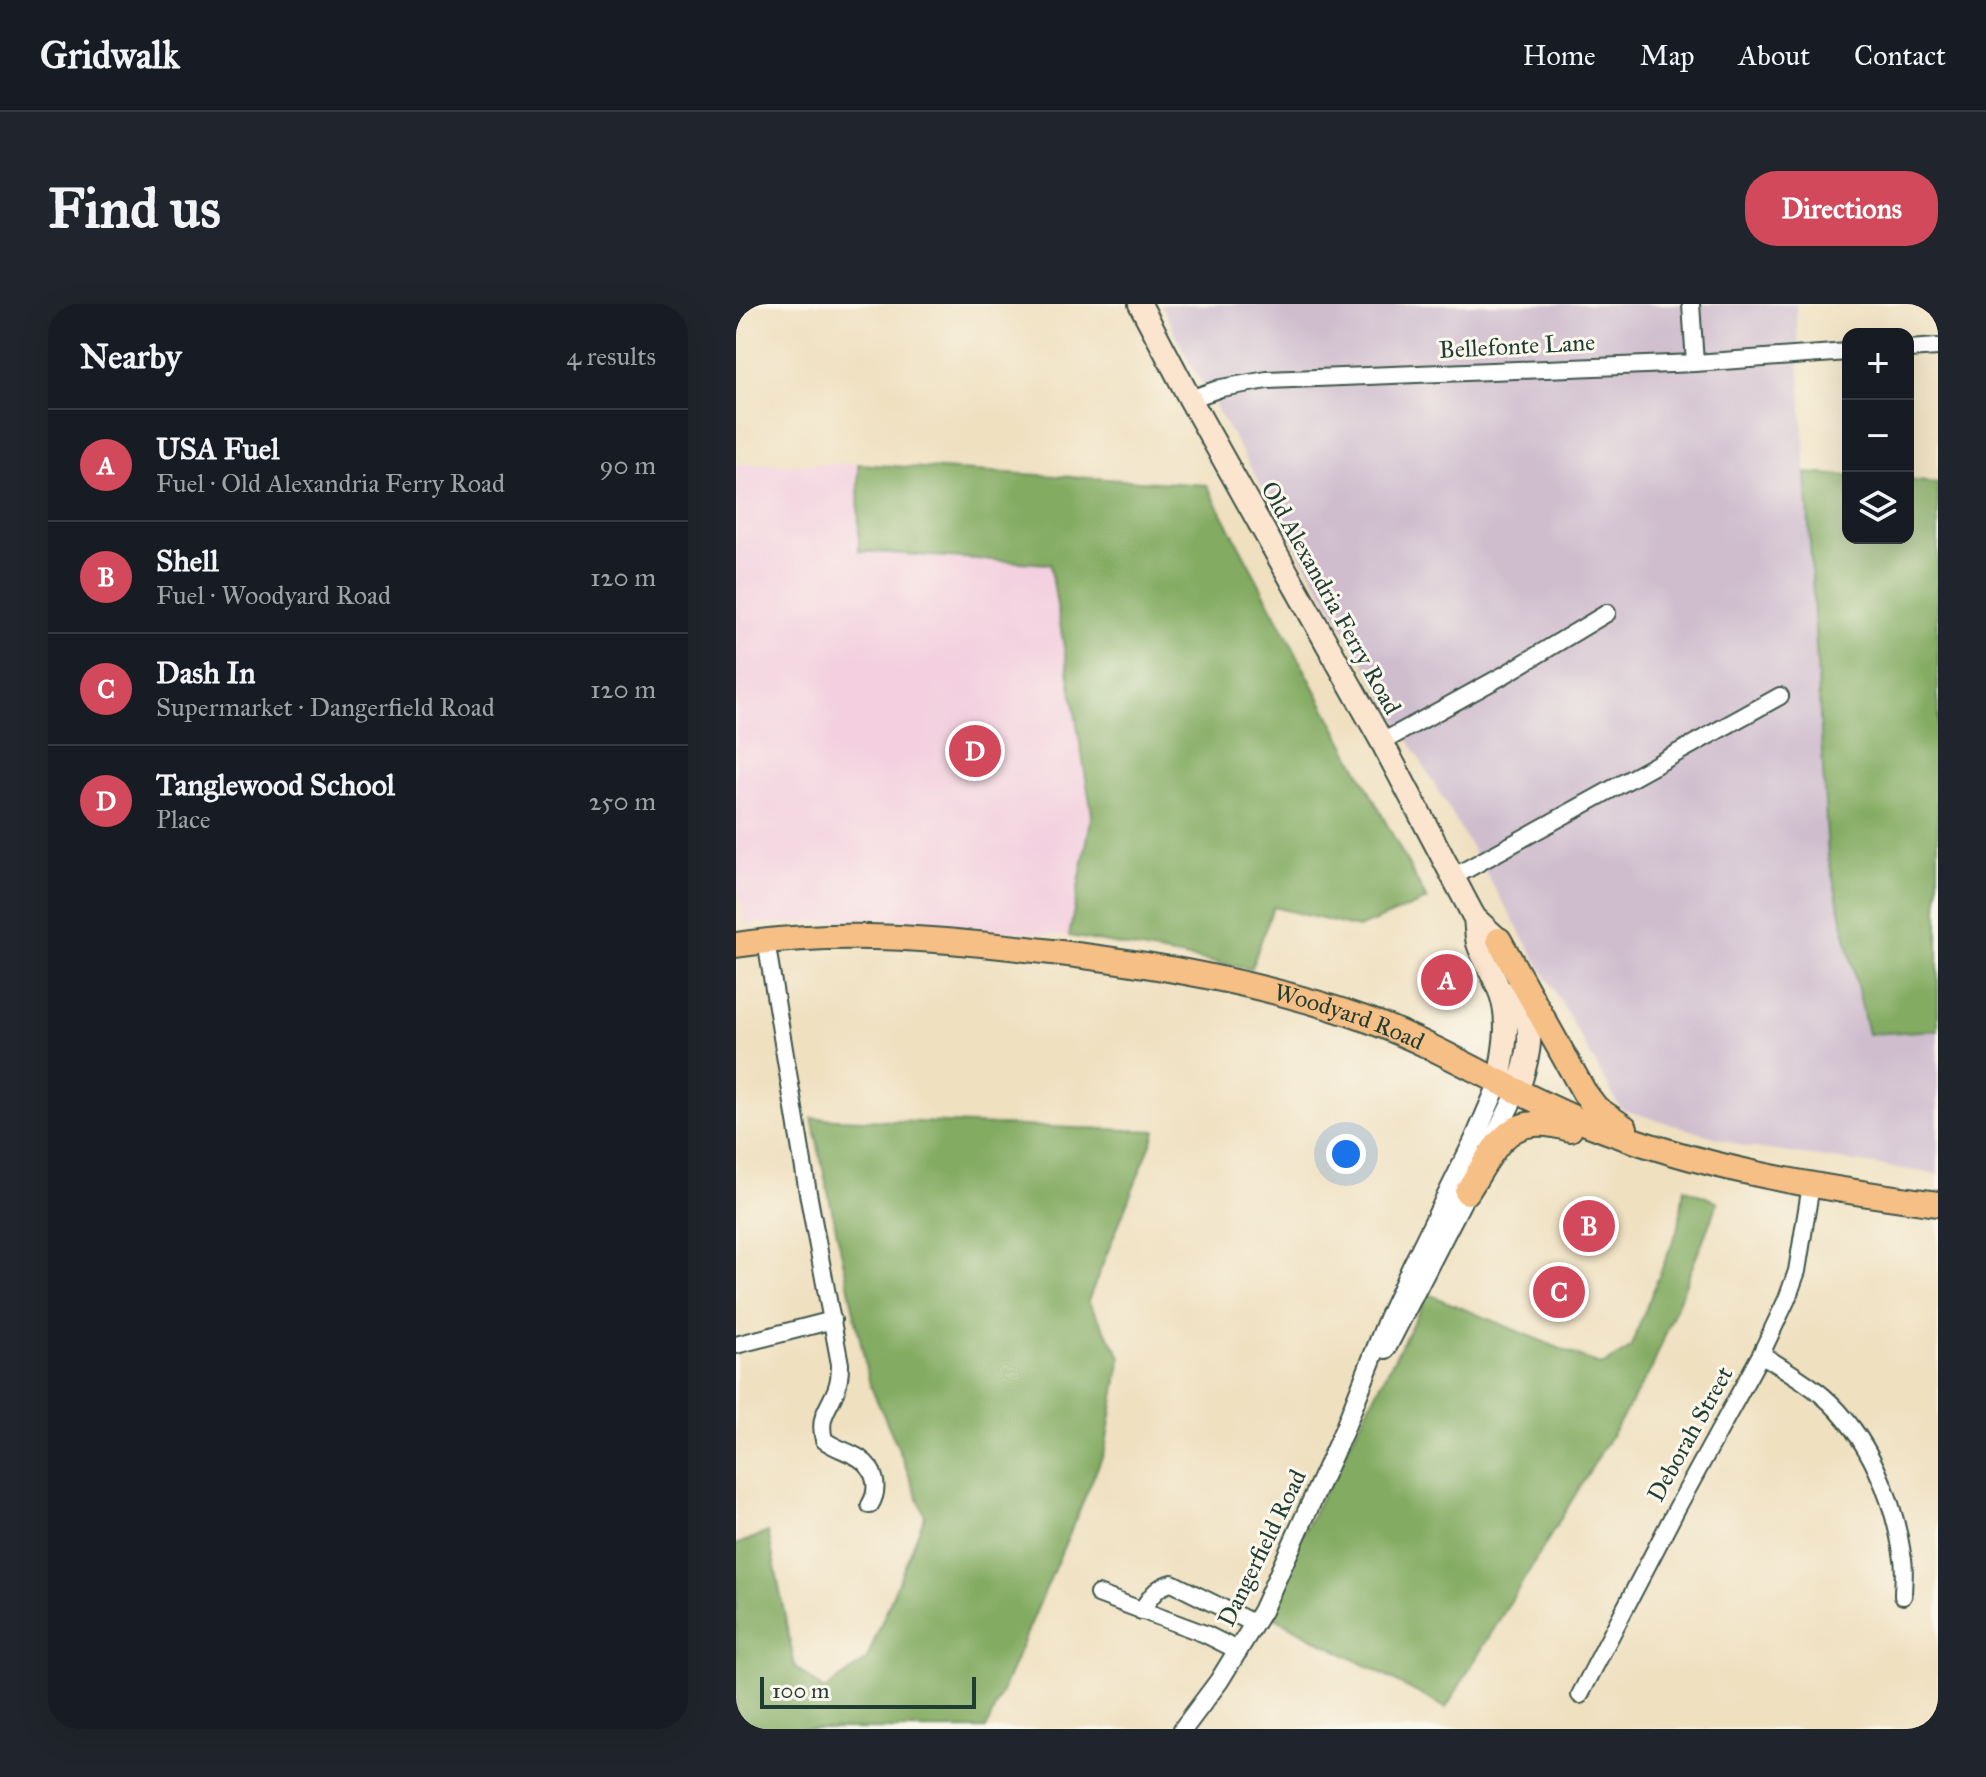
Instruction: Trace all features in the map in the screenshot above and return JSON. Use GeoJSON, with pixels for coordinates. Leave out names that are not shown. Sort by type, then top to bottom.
{"type":"FeatureCollection","features":[{"type":"Feature","properties":{"kind":"main road","name":"Old Alexandria Ferry Road"},"geometry":{"type":"LineString","coordinates":[[1140,304],[1382,742],[1475,918],[1499,940],[1530,1028],[1526,1065],[1508,1087]]}},
{"type":"Feature","properties":{"kind":"main road","name":"Old Alexandria Ferry Road"},"geometry":{"type":"LineString","coordinates":[[1475,918],[1477,942],[1496,982],[1506,1014],[1508,1087]]}},
{"type":"Feature","properties":{"kind":"main road","name":"Woodyard Road"},"geometry":{"type":"LineString","coordinates":[[736,945],[837,936],[922,938],[1086,955],[1197,973],[1294,997],[1371,1021],[1590,1124],[1671,1153],[1811,1185],[1938,1204]]}},
{"type":"Feature","properties":{"kind":"main road"},"geometry":{"type":"LineString","coordinates":[[1499,940],[1584,1092],[1596,1108],[1654,1147]]}},
{"type":"Feature","properties":{"kind":"main road"},"geometry":{"type":"LineString","coordinates":[[1467,1192],[1496,1145],[1505,1135],[1528,1124],[1542,1122],[1654,1147]]}},
{"type":"Feature","properties":{"kind":"street"},"geometry":{"type":"LineString","coordinates":[[1691,304],[1695,363]]}},
{"type":"Feature","properties":{"kind":"street"},"geometry":{"type":"LineString","coordinates":[[1914,349],[1938,347]]}},
{"type":"Feature","properties":{"kind":"street","name":"Bellefonte Lane"},"geometry":{"type":"LineString","coordinates":[[1190,399],[1221,388],[1267,380],[1695,363],[1842,352]]}},
{"type":"Feature","properties":{"kind":"street"},"geometry":{"type":"LineString","coordinates":[[1382,742],[1504,675],[1607,613]]}},
{"type":"Feature","properties":{"kind":"street"},"geometry":{"type":"LineString","coordinates":[[1453,877],[1780,696]]}},
{"type":"Feature","properties":{"kind":"street"},"geometry":{"type":"LineString","coordinates":[[766,941],[840,1364],[836,1389],[821,1428],[824,1440],[836,1449],[858,1457],[870,1469],[876,1492],[870,1505]]}},
{"type":"Feature","properties":{"kind":"street","name":"Dangerfield Road"},"geometry":{"type":"LineString","coordinates":[[1366,1377],[1393,1337],[1467,1192],[1508,1087]]}},
{"type":"Feature","properties":{"kind":"street","name":"Dangerfield Road"},"geometry":{"type":"LineString","coordinates":[[1183,1729],[1239,1651],[1267,1601],[1344,1430],[1406,1279],[1474,1140],[1508,1087]]}},
{"type":"Feature","properties":{"kind":"street","name":"Deborah Street"},"geometry":{"type":"LineString","coordinates":[[1580,1695],[1761,1354],[1793,1282],[1811,1185]]}},
{"type":"Feature","properties":{"kind":"street"},"geometry":{"type":"LineString","coordinates":[[736,1345],[833,1320]]}},
{"type":"Feature","properties":{"kind":"street"},"geometry":{"type":"LineString","coordinates":[[1761,1354],[1822,1395],[1864,1445],[1885,1490],[1894,1519],[1903,1561],[1903,1596]]}},
{"type":"Feature","properties":{"kind":"street"},"geometry":{"type":"LineString","coordinates":[[1141,1611],[1162,1585],[1172,1583],[1255,1624]]}},
{"type":"Feature","properties":{"kind":"street"},"geometry":{"type":"LineString","coordinates":[[1098,1594],[1205,1634],[1239,1651]]}},
{"type":"Feature","properties":{"kind":"shaded area"},"geometry":{"type":"Polygon","coordinates":[[[1161,304],[1796,304],[1828,856],[1868,1034],[1938,1030],[1938,1174],[1747,1147],[1621,1109],[1186,356],[1161,304]]]}},
{"type":"Feature","properties":{"kind":"shaded area"},"geometry":{"type":"Polygon","coordinates":[[[736,464],[858,464],[859,551],[1050,563],[1092,815],[1069,936],[897,920],[745,924],[736,875],[736,464]]]}},
{"type":"Feature","properties":{"kind":"green space"},"geometry":{"type":"Polygon","coordinates":[[[858,464],[1207,485],[1427,900],[1358,928],[1273,907],[1251,969],[1069,936],[1092,814],[1050,564],[859,551],[858,464]]]}},
{"type":"Feature","properties":{"kind":"green space"},"geometry":{"type":"Polygon","coordinates":[[[1806,473],[1842,476],[1842,544],[1914,544],[1914,481],[1938,483],[1938,1030],[1868,1034],[1828,856],[1806,473]]]}},
{"type":"Feature","properties":{"kind":"green space"},"geometry":{"type":"Polygon","coordinates":[[[812,1118],[1156,1131],[1088,1301],[1121,1357],[1105,1450],[986,1729],[736,1729],[736,1545],[768,1532],[795,1667],[824,1690],[866,1661],[925,1516],[870,1385],[812,1118]]]}},
{"type":"Feature","properties":{"kind":"green space"},"geometry":{"type":"Polygon","coordinates":[[[1684,1188],[1718,1202],[1652,1368],[1446,1708],[1262,1611],[1428,1294],[1602,1366],[1630,1348],[1679,1226],[1684,1188]]]}},
{"type":"Feature","properties":{"kind":"place","name":"Tanglewood School"},"geometry":{"type":"Point","coordinates":[975,751]}},
{"type":"Feature","properties":{"kind":"place","name":"USA Fuel"},"geometry":{"type":"Point","coordinates":[1447,980]}},
{"type":"Feature","properties":{"kind":"place","name":"Shell"},"geometry":{"type":"Point","coordinates":[1589,1226]}},
{"type":"Feature","properties":{"kind":"place","name":"Dash In"},"geometry":{"type":"Point","coordinates":[1559,1292]}}]}
